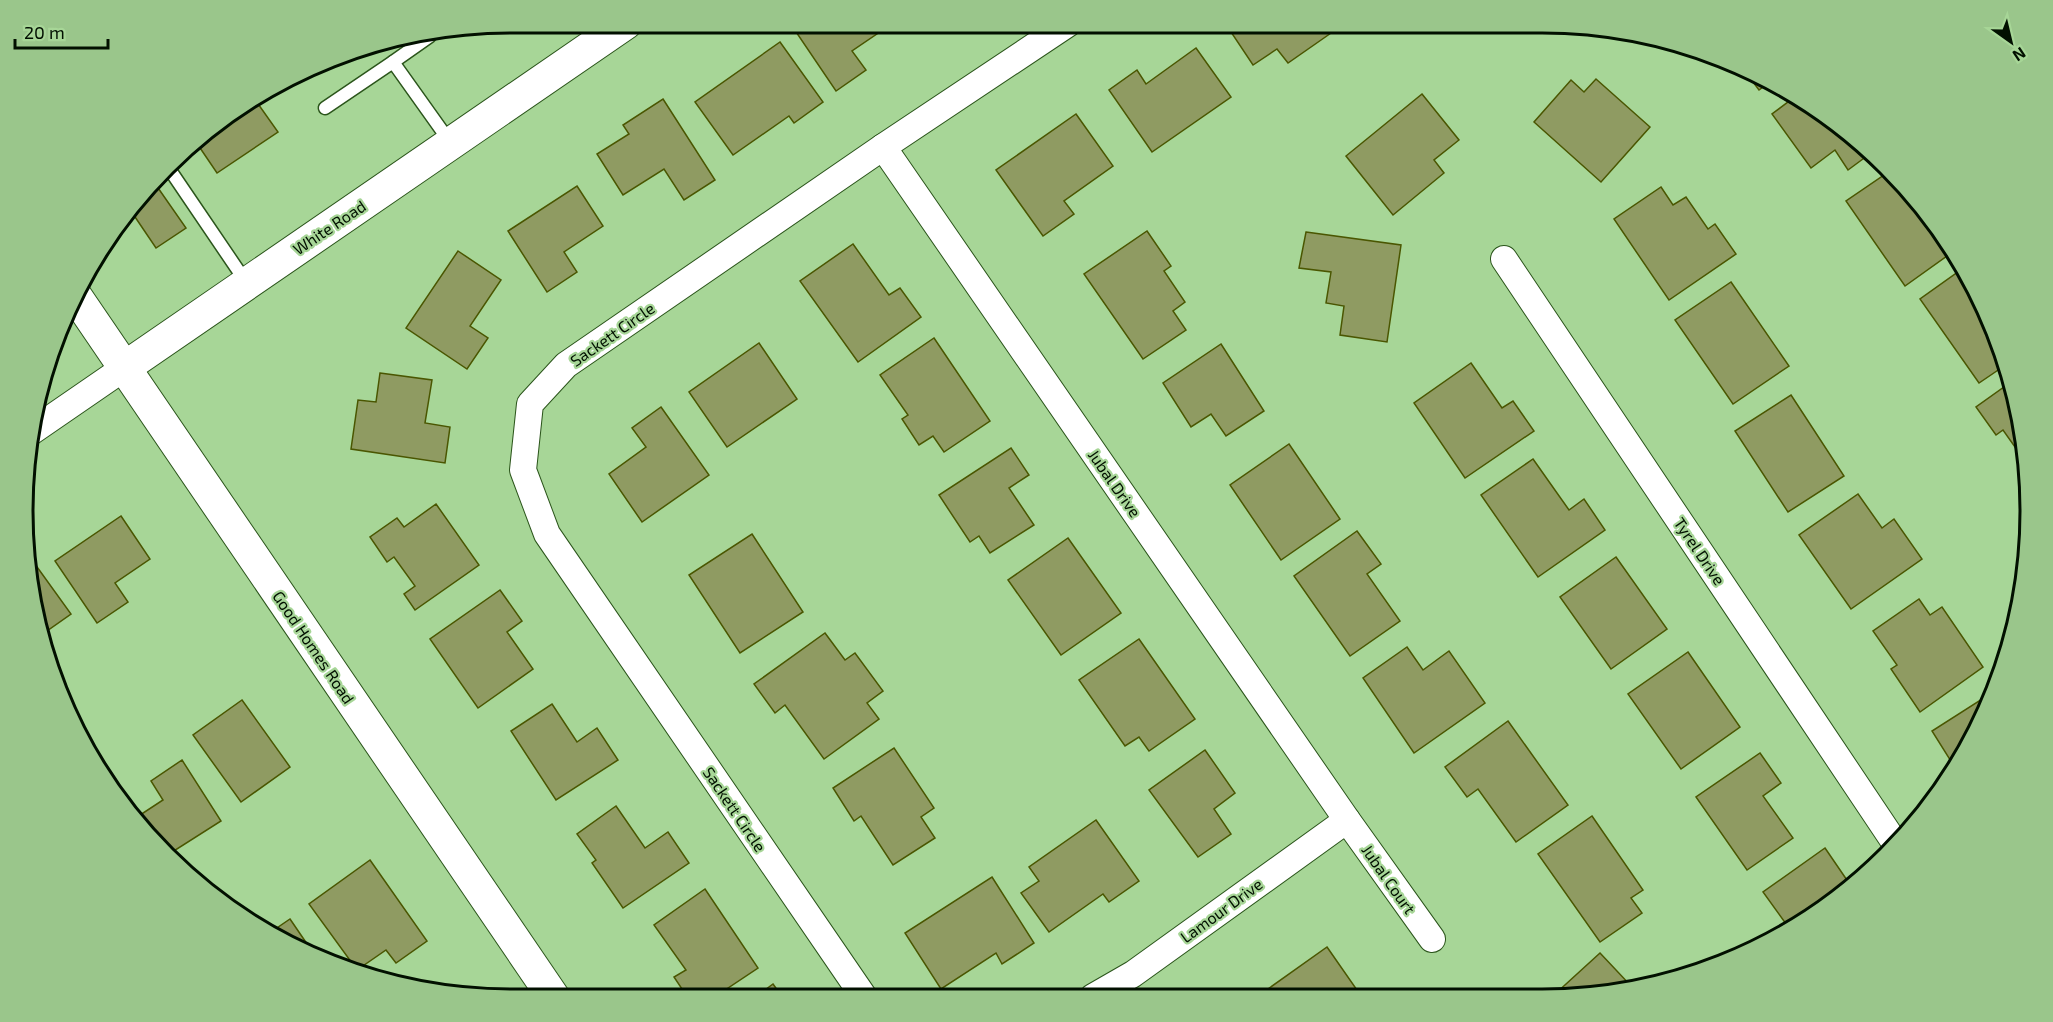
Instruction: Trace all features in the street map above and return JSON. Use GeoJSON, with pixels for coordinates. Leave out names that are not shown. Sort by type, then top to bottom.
{"type":"FeatureCollection","features":[{"type":"Feature","properties":{"kind":"street","name":"White Road"},"geometry":{"type":"LineString","coordinates":[[41,425],[611,33]]}},
{"type":"Feature","properties":{"kind":"street","name":"Sackett Circle"},"geometry":{"type":"LineString","coordinates":[[859,989],[547,534],[523,470],[530,404],[566,365],[1054,33]]}},
{"type":"Feature","properties":{"kind":"street","name":"Jubal Drive"},"geometry":{"type":"LineString","coordinates":[[884,147],[1347,820]]}},
{"type":"Feature","properties":{"kind":"street","name":"Tyrel Drive"},"geometry":{"type":"LineString","coordinates":[[1504,259],[1891,837]]}},
{"type":"Feature","properties":{"kind":"street","name":"Good Homes Road"},"geometry":{"type":"LineString","coordinates":[[81,303],[548,989]]}},
{"type":"Feature","properties":{"kind":"street","name":"Jubal Court"},"geometry":{"type":"LineString","coordinates":[[1347,820],[1432,939]]}},
{"type":"Feature","properties":{"kind":"street","name":"Lamour Drive"},"geometry":{"type":"LineString","coordinates":[[1107,989],[1133,974],[1347,820]]}},
{"type":"Feature","properties":{"kind":"lane"},"geometry":{"type":"LineString","coordinates":[[324,108],[422,41]]}},
{"type":"Feature","properties":{"kind":"lane"},"geometry":{"type":"LineString","coordinates":[[393,62],[450,143]]}},
{"type":"Feature","properties":{"kind":"lane"},"geometry":{"type":"LineString","coordinates":[[172,174],[247,283]]}},
{"type":"Feature","properties":{"kind":"building"},"geometry":{"type":"Polygon","coordinates":[[[797,33],[878,33],[852,51],[866,70],[836,91],[797,33]]]}},
{"type":"Feature","properties":{"kind":"building"},"geometry":{"type":"Polygon","coordinates":[[[1232,33],[1331,33],[1288,63],[1277,49],[1253,65],[1232,33]]]}},
{"type":"Feature","properties":{"kind":"building"},"geometry":{"type":"Polygon","coordinates":[[[780,42],[823,102],[794,123],[789,116],[733,155],[695,102],[780,42]]]}},
{"type":"Feature","properties":{"kind":"building"},"geometry":{"type":"Polygon","coordinates":[[[1196,48],[1231,97],[1152,152],[1109,90],[1137,70],[1146,84],[1196,48]]]}},
{"type":"Feature","properties":{"kind":"building"},"geometry":{"type":"Polygon","coordinates":[[[1596,79],[1650,127],[1601,182],[1534,122],[1571,80],[1584,92],[1596,79]]]}},
{"type":"Feature","properties":{"kind":"building"},"geometry":{"type":"Polygon","coordinates":[[[1753,82],[1763,87],[1759,90],[1753,82]]]}},
{"type":"Feature","properties":{"kind":"building"},"geometry":{"type":"Polygon","coordinates":[[[1422,94],[1459,140],[1434,160],[1444,173],[1393,215],[1346,156],[1422,94]]]}},
{"type":"Feature","properties":{"kind":"building"},"geometry":{"type":"Polygon","coordinates":[[[663,99],[715,180],[684,200],[664,169],[623,195],[597,154],[629,134],[623,125],[663,99]]]}},
{"type":"Feature","properties":{"kind":"building"},"geometry":{"type":"Polygon","coordinates":[[[1788,102],[1833,132],[1864,158],[1848,170],[1835,150],[1811,168],[1772,114],[1788,102]]]}},
{"type":"Feature","properties":{"kind":"building"},"geometry":{"type":"Polygon","coordinates":[[[259,105],[278,132],[217,173],[200,148],[259,105]]]}},
{"type":"Feature","properties":{"kind":"building"},"geometry":{"type":"Polygon","coordinates":[[[1076,114],[1113,166],[1064,201],[1074,214],[1043,236],[996,170],[1076,114]]]}},
{"type":"Feature","properties":{"kind":"building"},"geometry":{"type":"Polygon","coordinates":[[[1883,176],[1921,220],[1946,257],[1905,286],[1846,201],[1883,176]]]}},
{"type":"Feature","properties":{"kind":"building"},"geometry":{"type":"Polygon","coordinates":[[[577,186],[603,226],[564,252],[577,272],[547,292],[508,231],[577,186]]]}},
{"type":"Feature","properties":{"kind":"building"},"geometry":{"type":"Polygon","coordinates":[[[1661,187],[1673,205],[1686,197],[1708,229],[1715,224],[1736,254],[1669,300],[1614,219],[1661,187]]]}},
{"type":"Feature","properties":{"kind":"building"},"geometry":{"type":"Polygon","coordinates":[[[159,189],[186,228],[156,248],[135,217],[159,189]]]}},
{"type":"Feature","properties":{"kind":"building"},"geometry":{"type":"Polygon","coordinates":[[[1147,231],[1171,266],[1164,271],[1185,302],[1173,311],[1186,330],[1143,359],[1084,274],[1147,231]]]}},
{"type":"Feature","properties":{"kind":"building"},"geometry":{"type":"Polygon","coordinates":[[[1306,232],[1401,245],[1387,342],[1340,335],[1344,306],[1326,303],[1331,272],[1299,268],[1306,232]]]}},
{"type":"Feature","properties":{"kind":"building"},"geometry":{"type":"Polygon","coordinates":[[[853,244],[889,295],[900,288],[921,317],[858,362],[800,281],[853,244]]]}},
{"type":"Feature","properties":{"kind":"building"},"geometry":{"type":"Polygon","coordinates":[[[458,251],[501,280],[470,326],[488,338],[467,369],[406,328],[458,251]]]}},
{"type":"Feature","properties":{"kind":"building"},"geometry":{"type":"Polygon","coordinates":[[[1957,273],[1984,328],[1999,370],[1979,383],[1920,299],[1957,273]]]}},
{"type":"Feature","properties":{"kind":"building"},"geometry":{"type":"Polygon","coordinates":[[[1731,282],[1789,366],[1733,404],[1675,320],[1731,282]]]}},
{"type":"Feature","properties":{"kind":"building"},"geometry":{"type":"Polygon","coordinates":[[[934,338],[990,421],[944,452],[933,436],[919,445],[902,419],[908,415],[880,375],[934,338]]]}},
{"type":"Feature","properties":{"kind":"building"},"geometry":{"type":"Polygon","coordinates":[[[759,343],[797,399],[727,447],[689,392],[759,343]]]}},
{"type":"Feature","properties":{"kind":"building"},"geometry":{"type":"Polygon","coordinates":[[[1221,344],[1264,411],[1226,436],[1211,414],[1191,427],[1163,383],[1221,344]]]}},
{"type":"Feature","properties":{"kind":"building"},"geometry":{"type":"Polygon","coordinates":[[[1471,363],[1502,408],[1513,401],[1534,431],[1465,478],[1414,403],[1471,363]]]}},
{"type":"Feature","properties":{"kind":"building"},"geometry":{"type":"Polygon","coordinates":[[[380,373],[432,380],[425,423],[450,427],[445,463],[351,449],[358,400],[376,402],[380,373]]]}},
{"type":"Feature","properties":{"kind":"building"},"geometry":{"type":"Polygon","coordinates":[[[2004,387],[2016,448],[2003,430],[1996,435],[1976,407],[2004,387]]]}},
{"type":"Feature","properties":{"kind":"building"},"geometry":{"type":"Polygon","coordinates":[[[1791,395],[1844,476],[1788,512],[1735,431],[1791,395]]]}},
{"type":"Feature","properties":{"kind":"building"},"geometry":{"type":"Polygon","coordinates":[[[661,407],[709,475],[642,522],[609,474],[646,447],[632,428],[661,407]]]}},
{"type":"Feature","properties":{"kind":"building"},"geometry":{"type":"Polygon","coordinates":[[[1289,444],[1340,519],[1281,560],[1230,485],[1289,444]]]}},
{"type":"Feature","properties":{"kind":"building"},"geometry":{"type":"Polygon","coordinates":[[[1011,448],[1029,475],[1009,488],[1034,525],[990,553],[979,536],[970,542],[939,495],[1011,448]]]}},
{"type":"Feature","properties":{"kind":"building"},"geometry":{"type":"Polygon","coordinates":[[[1533,459],[1569,510],[1584,499],[1605,530],[1538,577],[1481,495],[1533,459]]]}},
{"type":"Feature","properties":{"kind":"building"},"geometry":{"type":"Polygon","coordinates":[[[1858,494],[1882,528],[1894,519],[1922,559],[1851,609],[1799,535],[1858,494]]]}},
{"type":"Feature","properties":{"kind":"building"},"geometry":{"type":"Polygon","coordinates":[[[436,504],[479,565],[415,610],[404,594],[415,586],[394,557],[387,562],[370,537],[397,518],[404,527],[436,504]]]}},
{"type":"Feature","properties":{"kind":"building"},"geometry":{"type":"Polygon","coordinates":[[[121,516],[150,559],[115,583],[128,602],[97,623],[55,561],[121,516]]]}},
{"type":"Feature","properties":{"kind":"building"},"geometry":{"type":"Polygon","coordinates":[[[1357,531],[1381,564],[1367,574],[1400,621],[1350,656],[1294,576],[1357,531]]]}},
{"type":"Feature","properties":{"kind":"building"},"geometry":{"type":"Polygon","coordinates":[[[752,534],[803,612],[740,653],[689,575],[752,534]]]}},
{"type":"Feature","properties":{"kind":"building"},"geometry":{"type":"Polygon","coordinates":[[[1068,538],[1121,613],[1061,655],[1008,580],[1068,538]]]}},
{"type":"Feature","properties":{"kind":"building"},"geometry":{"type":"Polygon","coordinates":[[[1616,557],[1667,629],[1611,669],[1560,597],[1616,557]]]}},
{"type":"Feature","properties":{"kind":"building"},"geometry":{"type":"Polygon","coordinates":[[[36,566],[71,614],[48,630],[36,566]]]}},
{"type":"Feature","properties":{"kind":"building"},"geometry":{"type":"Polygon","coordinates":[[[500,590],[522,621],[507,632],[533,669],[478,708],[430,639],[500,590]]]}},
{"type":"Feature","properties":{"kind":"building"},"geometry":{"type":"Polygon","coordinates":[[[1919,599],[1930,615],[1942,607],[1983,667],[1920,712],[1891,669],[1897,665],[1873,631],[1919,599]]]}},
{"type":"Feature","properties":{"kind":"building"},"geometry":{"type":"Polygon","coordinates":[[[825,633],[845,660],[855,653],[883,691],[867,703],[879,719],[824,759],[785,705],[775,713],[754,684],[825,633]]]}},
{"type":"Feature","properties":{"kind":"building"},"geometry":{"type":"Polygon","coordinates":[[[1139,639],[1195,719],[1149,751],[1139,737],[1125,746],[1079,680],[1139,639]]]}},
{"type":"Feature","properties":{"kind":"building"},"geometry":{"type":"Polygon","coordinates":[[[1407,647],[1423,670],[1449,651],[1485,703],[1414,753],[1363,678],[1407,647]]]}},
{"type":"Feature","properties":{"kind":"building"},"geometry":{"type":"Polygon","coordinates":[[[1688,652],[1740,727],[1681,769],[1628,694],[1688,652]]]}},
{"type":"Feature","properties":{"kind":"building"},"geometry":{"type":"Polygon","coordinates":[[[1982,699],[1950,760],[1932,731],[1982,699]]]}},
{"type":"Feature","properties":{"kind":"building"},"geometry":{"type":"Polygon","coordinates":[[[242,700],[290,767],[241,802],[193,735],[242,700]]]}},
{"type":"Feature","properties":{"kind":"building"},"geometry":{"type":"Polygon","coordinates":[[[552,704],[577,742],[597,728],[618,760],[556,800],[511,731],[552,704]]]}},
{"type":"Feature","properties":{"kind":"building"},"geometry":{"type":"Polygon","coordinates":[[[1508,721],[1568,805],[1516,842],[1478,789],[1467,797],[1445,767],[1508,721]]]}},
{"type":"Feature","properties":{"kind":"building"},"geometry":{"type":"Polygon","coordinates":[[[894,748],[934,808],[921,817],[935,838],[893,865],[861,816],[854,821],[833,788],[894,748]]]}},
{"type":"Feature","properties":{"kind":"building"},"geometry":{"type":"Polygon","coordinates":[[[1205,750],[1235,793],[1214,809],[1231,834],[1198,857],[1149,790],[1205,750]]]}},
{"type":"Feature","properties":{"kind":"building"},"geometry":{"type":"Polygon","coordinates":[[[1760,753],[1781,783],[1763,796],[1793,838],[1747,870],[1696,797],[1760,753]]]}},
{"type":"Feature","properties":{"kind":"building"},"geometry":{"type":"Polygon","coordinates":[[[182,760],[221,821],[175,850],[142,814],[163,800],[151,781],[182,760]]]}},
{"type":"Feature","properties":{"kind":"building"},"geometry":{"type":"Polygon","coordinates":[[[616,806],[645,848],[668,832],[689,863],[623,908],[592,863],[596,860],[577,834],[616,806]]]}},
{"type":"Feature","properties":{"kind":"building"},"geometry":{"type":"Polygon","coordinates":[[[1592,816],[1643,890],[1631,898],[1642,913],[1600,942],[1538,854],[1592,816]]]}},
{"type":"Feature","properties":{"kind":"building"},"geometry":{"type":"Polygon","coordinates":[[[1096,820],[1139,881],[1109,902],[1103,894],[1049,932],[1021,893],[1039,881],[1029,867],[1096,820]]]}},
{"type":"Feature","properties":{"kind":"building"},"geometry":{"type":"Polygon","coordinates":[[[1825,848],[1846,879],[1785,922],[1763,892],[1825,848]]]}},
{"type":"Feature","properties":{"kind":"building"},"geometry":{"type":"Polygon","coordinates":[[[370,860],[427,941],[396,963],[386,950],[363,966],[357,964],[351,962],[309,904],[370,860]]]}},
{"type":"Feature","properties":{"kind":"building"},"geometry":{"type":"Polygon","coordinates":[[[992,877],[1034,943],[1002,964],[996,953],[941,989],[905,933],[992,877]]]}},
{"type":"Feature","properties":{"kind":"building"},"geometry":{"type":"Polygon","coordinates":[[[705,889],[758,968],[726,989],[682,989],[674,977],[686,970],[654,925],[705,889]]]}},
{"type":"Feature","properties":{"kind":"building"},"geometry":{"type":"Polygon","coordinates":[[[290,919],[306,943],[300,940],[277,928],[290,919]]]}},
{"type":"Feature","properties":{"kind":"building"},"geometry":{"type":"Polygon","coordinates":[[[1327,947],[1356,989],[1268,989],[1327,947]]]}},
{"type":"Feature","properties":{"kind":"building"},"geometry":{"type":"Polygon","coordinates":[[[1600,953],[1627,981],[1604,985],[1561,988],[1600,953]]]}},
{"type":"Feature","properties":{"kind":"building"},"geometry":{"type":"Polygon","coordinates":[[[773,984],[777,989],[766,989],[773,984]]]}}]}
